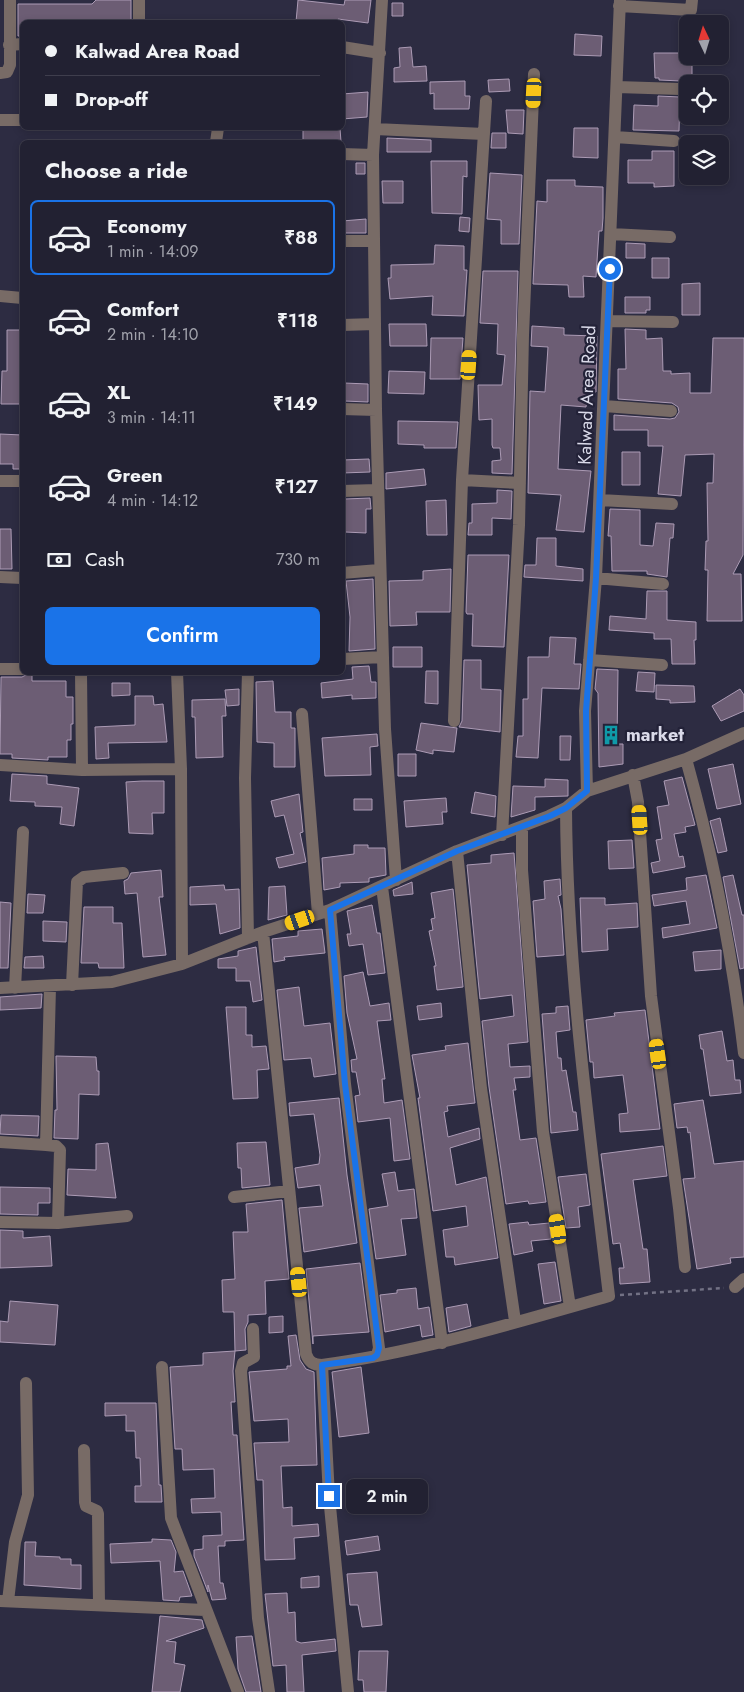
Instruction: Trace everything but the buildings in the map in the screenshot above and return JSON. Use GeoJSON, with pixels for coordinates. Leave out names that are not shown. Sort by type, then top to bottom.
{"type":"FeatureCollection","features":[{"type":"Feature","properties":{"kind":"street"},"geometry":{"type":"LineString","coordinates":[[0,73],[7,72],[16,44],[10,0]]}},
{"type":"Feature","properties":{"kind":"street"},"geometry":{"type":"LineString","coordinates":[[139,0],[139,20]]}},
{"type":"Feature","properties":{"kind":"street"},"geometry":{"type":"LineString","coordinates":[[382,0],[373,155],[377,490],[385,729],[396,880]]}},
{"type":"Feature","properties":{"kind":"street"},"geometry":{"type":"LineString","coordinates":[[620,3],[691,10],[692,0]]}},
{"type":"Feature","properties":{"kind":"street","name":"Kalwad Area Road"},"geometry":{"type":"LineString","coordinates":[[587,791],[586,711],[600,500],[620,3]]}},
{"type":"Feature","properties":{"kind":"street"},"geometry":{"type":"LineString","coordinates":[[345,47],[380,53]]}},
{"type":"Feature","properties":{"kind":"street"},"geometry":{"type":"LineString","coordinates":[[502,835],[520,483],[523,336],[534,74]]}},
{"type":"Feature","properties":{"kind":"street"},"geometry":{"type":"LineString","coordinates":[[617,87],[679,89]]}},
{"type":"Feature","properties":{"kind":"street"},"geometry":{"type":"LineString","coordinates":[[454,721],[462,480],[486,101]]}},
{"type":"Feature","properties":{"kind":"street"},"geometry":{"type":"LineString","coordinates":[[0,120],[20,120]]}},
{"type":"Feature","properties":{"kind":"street"},"geometry":{"type":"LineString","coordinates":[[375,129],[484,134]]}},
{"type":"Feature","properties":{"kind":"street"},"geometry":{"type":"LineString","coordinates":[[615,137],[674,142]]}},
{"type":"Feature","properties":{"kind":"street"},"geometry":{"type":"LineString","coordinates":[[345,154],[373,155]]}},
{"type":"Feature","properties":{"kind":"street"},"geometry":{"type":"LineString","coordinates":[[611,234],[670,237]]}},
{"type":"Feature","properties":{"kind":"street"},"geometry":{"type":"LineString","coordinates":[[345,241],[374,241]]}},
{"type":"Feature","properties":{"kind":"street"},"geometry":{"type":"LineString","coordinates":[[0,296],[20,298]]}},
{"type":"Feature","properties":{"kind":"street"},"geometry":{"type":"LineString","coordinates":[[607,322],[673,322]]}},
{"type":"Feature","properties":{"kind":"street"},"geometry":{"type":"LineString","coordinates":[[345,326],[375,324]]}},
{"type":"Feature","properties":{"kind":"street"},"geometry":{"type":"LineString","coordinates":[[604,406],[671,411]]}},
{"type":"Feature","properties":{"kind":"street"},"geometry":{"type":"LineString","coordinates":[[345,409],[376,410]]}},
{"type":"Feature","properties":{"kind":"street"},"geometry":{"type":"LineString","coordinates":[[462,480],[520,483]]}},
{"type":"Feature","properties":{"kind":"street"},"geometry":{"type":"LineString","coordinates":[[0,481],[20,481]]}},
{"type":"Feature","properties":{"kind":"street"},"geometry":{"type":"LineString","coordinates":[[345,490],[377,490]]}},
{"type":"Feature","properties":{"kind":"street"},"geometry":{"type":"LineString","coordinates":[[600,500],[672,504]]}},
{"type":"Feature","properties":{"kind":"street"},"geometry":{"type":"LineString","coordinates":[[345,573],[379,570]]}},
{"type":"Feature","properties":{"kind":"street"},"geometry":{"type":"LineString","coordinates":[[0,577],[20,578]]}},
{"type":"Feature","properties":{"kind":"street"},"geometry":{"type":"LineString","coordinates":[[596,578],[663,584]]}},
{"type":"Feature","properties":{"kind":"street"},"geometry":{"type":"LineString","coordinates":[[345,659],[383,657]]}},
{"type":"Feature","properties":{"kind":"street"},"geometry":{"type":"LineString","coordinates":[[589,660],[662,665]]}},
{"type":"Feature","properties":{"kind":"street"},"geometry":{"type":"LineString","coordinates":[[0,669],[20,669]]}},
{"type":"Feature","properties":{"kind":"street"},"geometry":{"type":"LineString","coordinates":[[80,675],[82,770]]}},
{"type":"Feature","properties":{"kind":"street"},"geometry":{"type":"LineString","coordinates":[[177,675],[181,769],[182,964]]}},
{"type":"Feature","properties":{"kind":"street"},"geometry":{"type":"LineString","coordinates":[[248,675],[245,778],[248,938]]}},
{"type":"Feature","properties":{"kind":"street"},"geometry":{"type":"LineString","coordinates":[[302,714],[324,912],[379,1348],[377,1355]]}},
{"type":"Feature","properties":{"kind":"street"},"geometry":{"type":"LineString","coordinates":[[0,988],[50,987],[112,982],[182,964],[264,932],[324,912],[457,851],[522,828],[566,808],[587,791],[686,759],[744,733]]}},
{"type":"Feature","properties":{"kind":"street"},"geometry":{"type":"LineString","coordinates":[[686,759],[701,811],[728,943],[744,1054]]}},
{"type":"Feature","properties":{"kind":"street"},"geometry":{"type":"LineString","coordinates":[[0,765],[82,770],[181,769]]}},
{"type":"Feature","properties":{"kind":"street"},"geometry":{"type":"LineString","coordinates":[[633,775],[638,802],[650,996],[679,1208],[685,1267]]}},
{"type":"Feature","properties":{"kind":"street"},"geometry":{"type":"LineString","coordinates":[[264,932],[306,1354],[309,1360],[315,1365],[322,1365],[373,1358],[377,1355],[442,1343],[609,1296],[577,1027],[567,876],[566,808]]}},
{"type":"Feature","properties":{"kind":"street"},"geometry":{"type":"LineString","coordinates":[[522,828],[522,870],[543,1132],[570,1307]]}},
{"type":"Feature","properties":{"kind":"street"},"geometry":{"type":"LineString","coordinates":[[15,988],[23,832]]}},
{"type":"Feature","properties":{"kind":"street"},"geometry":{"type":"LineString","coordinates":[[457,851],[481,1088],[515,1321]]}},
{"type":"Feature","properties":{"kind":"street"},"geometry":{"type":"LineString","coordinates":[[72,985],[77,882],[84,877],[123,873]]}},
{"type":"Feature","properties":{"kind":"street"},"geometry":{"type":"LineString","coordinates":[[382,887],[442,1343]]}},
{"type":"Feature","properties":{"kind":"street"},"geometry":{"type":"LineString","coordinates":[[46,1145],[50,987]]}},
{"type":"Feature","properties":{"kind":"street"},"geometry":{"type":"LineString","coordinates":[[0,1142],[56,1146],[60,1150],[58,1223]]}},
{"type":"Feature","properties":{"kind":"street"},"geometry":{"type":"LineString","coordinates":[[234,1196],[289,1191]]}},
{"type":"Feature","properties":{"kind":"street"},"geometry":{"type":"LineString","coordinates":[[0,1222],[58,1223],[127,1216]]}},
{"type":"Feature","properties":{"kind":"street"},"geometry":{"type":"LineString","coordinates":[[253,1329],[254,1357],[243,1363],[241,1371],[258,1618],[269,1692]]}},
{"type":"Feature","properties":{"kind":"street"},"geometry":{"type":"LineString","coordinates":[[322,1365],[329,1496],[348,1692]]}},
{"type":"Feature","properties":{"kind":"street"},"geometry":{"type":"LineString","coordinates":[[162,1367],[171,1518],[238,1692]]}},
{"type":"Feature","properties":{"kind":"street"},"geometry":{"type":"LineString","coordinates":[[26,1383],[28,1495],[15,1542],[4,1601],[205,1610]]}},
{"type":"Feature","properties":{"kind":"street"},"geometry":{"type":"LineString","coordinates":[[84,1450],[85,1502],[86,1506],[97,1511],[98,1514],[99,1605]]}},
{"type":"Feature","properties":{"kind":"path"},"geometry":{"type":"LineString","coordinates":[[609,1296],[740,1283]]}},
{"type":"Feature","properties":{"kind":"place","name":"market"},"geometry":{"type":"Point","coordinates":[611,735]}},
{"type":"Feature","properties":{"kind":"route"},"geometry":{"type":"LineString","coordinates":[[329,1496],[322,1365],[373,1358],[377,1355],[379,1348],[345,1084],[330,910],[457,851],[550,816],[566,808],[587,791],[586,711],[596,578],[610,269]]}}]}
